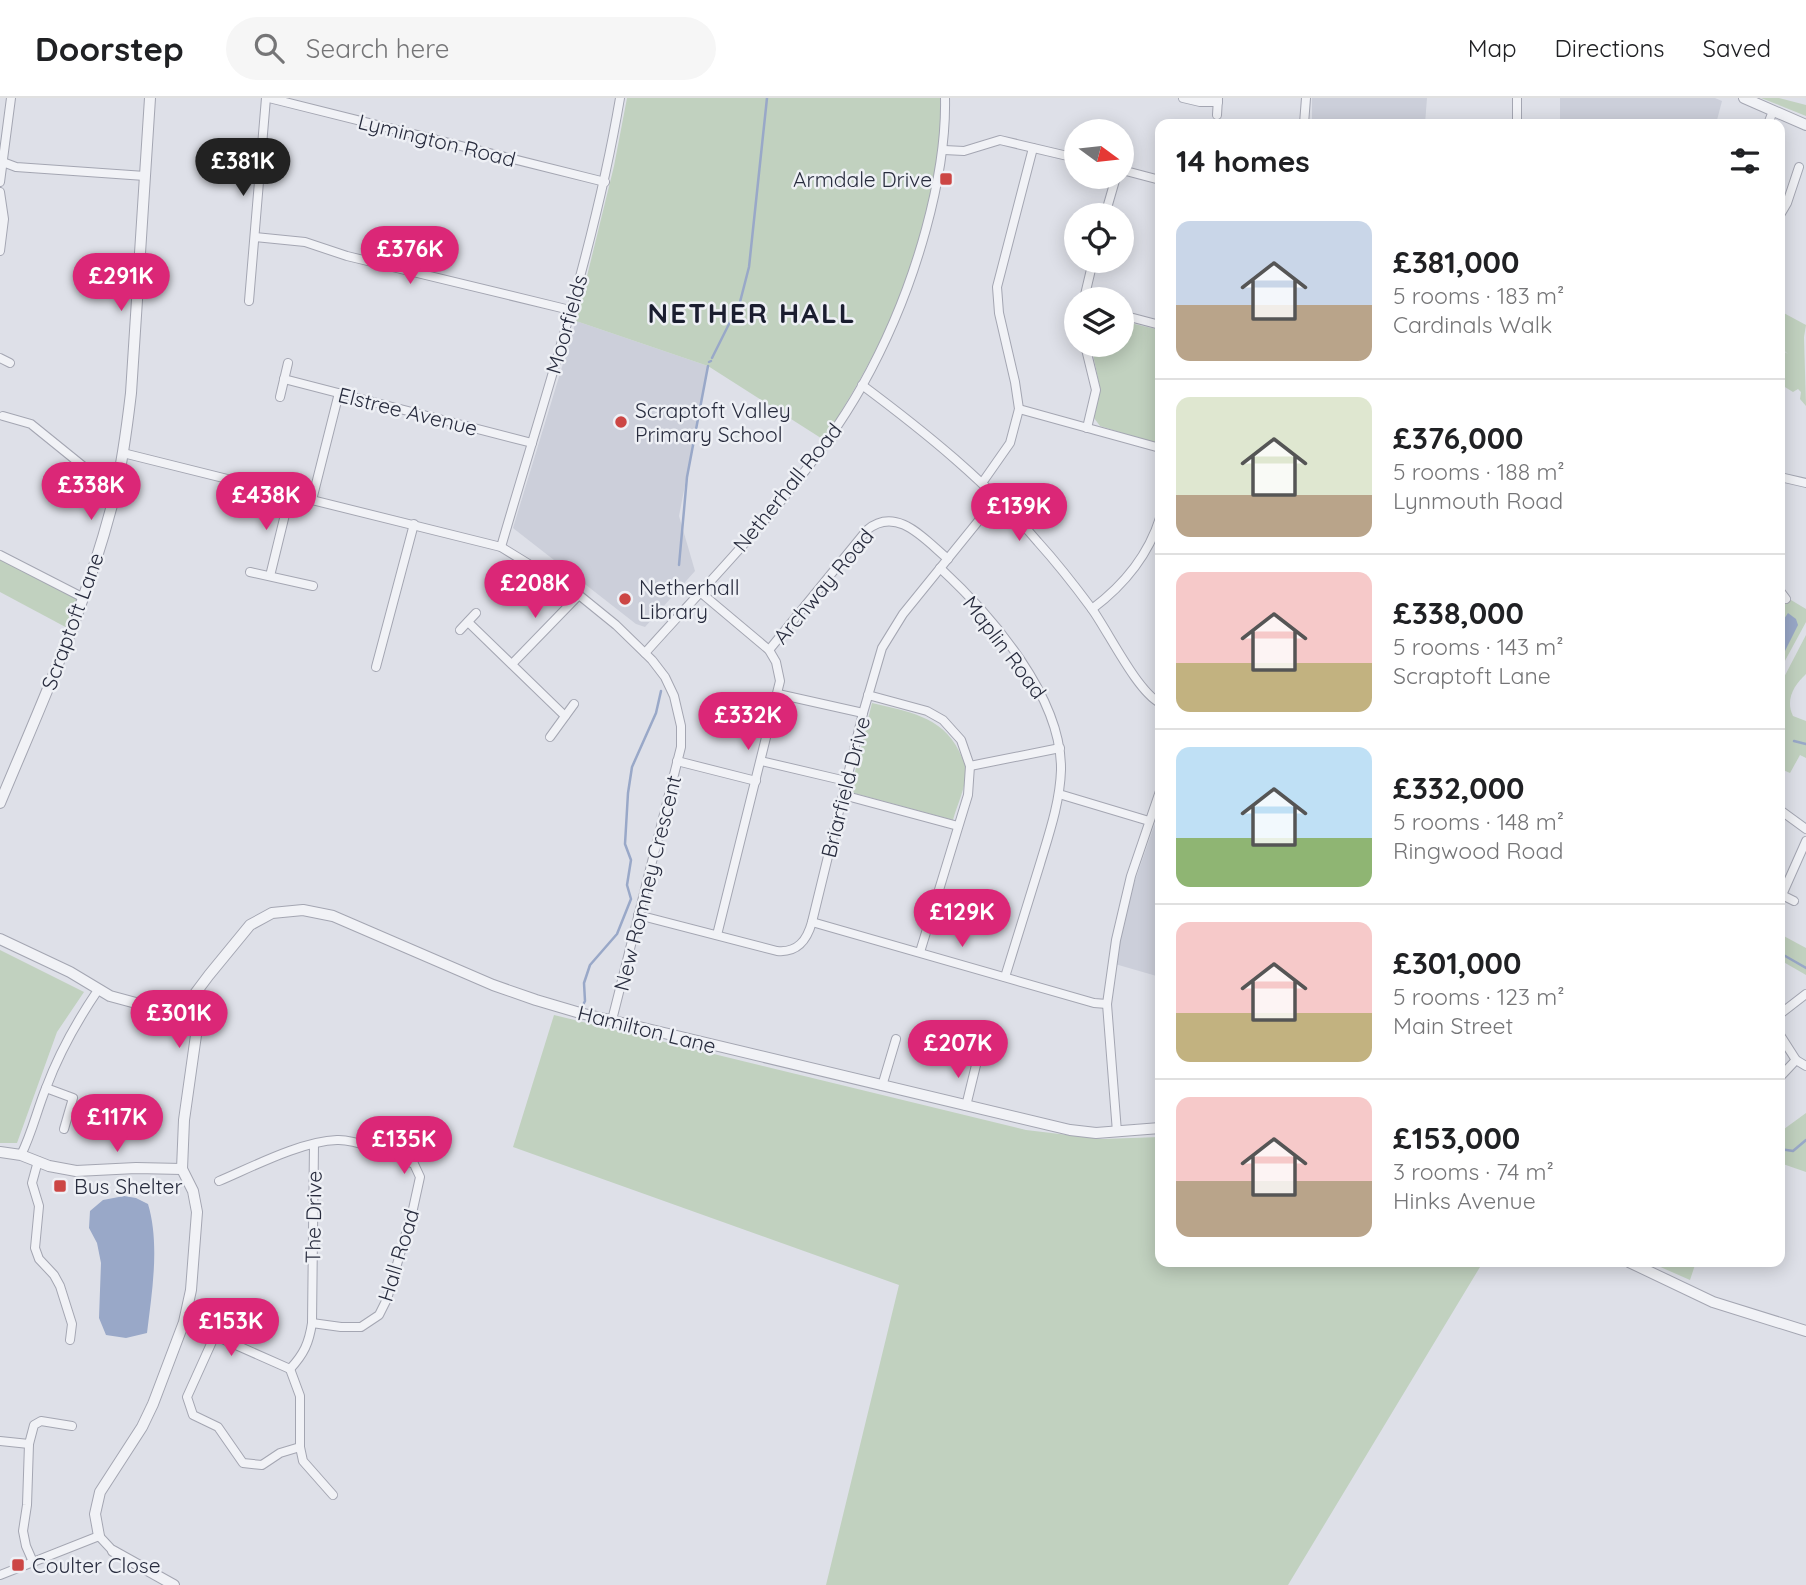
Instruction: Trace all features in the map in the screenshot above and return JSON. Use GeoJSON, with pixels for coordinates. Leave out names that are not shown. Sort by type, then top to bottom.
{"type":"FeatureCollection","features":[{"type":"Feature","properties":{"kind":"street"},"geometry":{"type":"LineString","coordinates":[[0,182],[11,98]]}},
{"type":"Feature","properties":{"kind":"street","name":"Scraptoft Lane"},"geometry":{"type":"LineString","coordinates":[[0,803],[82,597],[115,492],[131,393],[150,98]]}},
{"type":"Feature","properties":{"kind":"street"},"geometry":{"type":"LineString","coordinates":[[249,301],[267,98]]}},
{"type":"Feature","properties":{"kind":"street","name":"Lymington Road"},"geometry":{"type":"LineString","coordinates":[[267,98],[605,182]]}},
{"type":"Feature","properties":{"kind":"street","name":"Moorfields"},"geometry":{"type":"LineString","coordinates":[[501,547],[605,182],[620,98]]}},
{"type":"Feature","properties":{"kind":"street","name":"Netherhall Road"},"geometry":{"type":"LineString","coordinates":[[645,653],[810,464],[862,385],[885,343],[911,282],[934,197],[944,150],[945,98]]}},
{"type":"Feature","properties":{"kind":"street"},"geometry":{"type":"LineString","coordinates":[[1183,98],[1200,102],[1218,100],[1217,115]]}},
{"type":"Feature","properties":{"kind":"street"},"geometry":{"type":"LineString","coordinates":[[1304,119],[1306,98]]}},
{"type":"Feature","properties":{"kind":"street"},"geometry":{"type":"LineString","coordinates":[[1517,98],[1517,119]]}},
{"type":"Feature","properties":{"kind":"street"},"geometry":{"type":"LineString","coordinates":[[1744,98],[1806,125]]}},
{"type":"Feature","properties":{"kind":"street"},"geometry":{"type":"LineString","coordinates":[[1770,119],[1773,111]]}},
{"type":"Feature","properties":{"kind":"street"},"geometry":{"type":"LineString","coordinates":[[944,150],[964,151],[1000,141],[1064,155]]}},
{"type":"Feature","properties":{"kind":"street"},"geometry":{"type":"LineString","coordinates":[[982,483],[1010,443],[1019,409],[1016,382],[999,313],[997,287],[1033,148]]}},
{"type":"Feature","properties":{"kind":"street"},"geometry":{"type":"LineString","coordinates":[[2,161],[16,167],[145,176]]}},
{"type":"Feature","properties":{"kind":"street"},"geometry":{"type":"LineString","coordinates":[[1785,206],[1799,167]]}},
{"type":"Feature","properties":{"kind":"street"},"geometry":{"type":"LineString","coordinates":[[1134,173],[1155,179]]}},
{"type":"Feature","properties":{"kind":"street"},"geometry":{"type":"LineString","coordinates":[[0,192],[4,219],[0,251]]}},
{"type":"Feature","properties":{"kind":"street"},"geometry":{"type":"LineString","coordinates":[[254,237],[305,242],[347,256],[570,310]]}},
{"type":"Feature","properties":{"kind":"street"},"geometry":{"type":"LineString","coordinates":[[1134,318],[1155,324]]}},
{"type":"Feature","properties":{"kind":"street"},"geometry":{"type":"LineString","coordinates":[[1087,428],[1096,390],[1088,357]]}},
{"type":"Feature","properties":{"kind":"street"},"geometry":{"type":"LineString","coordinates":[[0,358],[10,363]]}},
{"type":"Feature","properties":{"kind":"street"},"geometry":{"type":"LineString","coordinates":[[279,397],[288,363]]}},
{"type":"Feature","properties":{"kind":"street","name":"Elstree Avenue"},"geometry":{"type":"LineString","coordinates":[[284,379],[532,443]]}},
{"type":"Feature","properties":{"kind":"street"},"geometry":{"type":"LineString","coordinates":[[862,385],[911,421],[982,483],[1037,540],[1092,609],[1142,689],[1155,699]]}},
{"type":"Feature","properties":{"kind":"street"},"geometry":{"type":"LineString","coordinates":[[312,500],[339,393]]}},
{"type":"Feature","properties":{"kind":"street"},"geometry":{"type":"LineString","coordinates":[[1019,409],[1155,447]]}},
{"type":"Feature","properties":{"kind":"street"},"geometry":{"type":"LineString","coordinates":[[3,416],[31,424],[115,492]]}},
{"type":"Feature","properties":{"kind":"street","name":"New Romney Crescent"},"geometry":{"type":"LineString","coordinates":[[123,453],[501,547],[579,595],[645,653],[665,677],[677,706],[681,737],[612,1020]]}},
{"type":"Feature","properties":{"kind":"street"},"geometry":{"type":"LineString","coordinates":[[1785,478],[1806,483]]}},
{"type":"Feature","properties":{"kind":"street"},"geometry":{"type":"LineString","coordinates":[[270,576],[290,494]]}},
{"type":"Feature","properties":{"kind":"street","name":"Briarfield Drive"},"geometry":{"type":"LineString","coordinates":[[638,915],[787,951],[803,943],[812,922],[877,662],[888,635],[997,498]]}},
{"type":"Feature","properties":{"kind":"street","name":"Archway Road"},"geometry":{"type":"LineString","coordinates":[[769,650],[867,530],[877,523],[895,520],[905,524],[948,559]]}},
{"type":"Feature","properties":{"kind":"street"},"geometry":{"type":"LineString","coordinates":[[376,667],[414,524]]}},
{"type":"Feature","properties":{"kind":"street"},"geometry":{"type":"LineString","coordinates":[[1092,609],[1114,592],[1132,572],[1155,531]]}},
{"type":"Feature","properties":{"kind":"street"},"geometry":{"type":"LineString","coordinates":[[0,555],[82,597]]}},
{"type":"Feature","properties":{"kind":"street","name":"Maplin Road"},"geometry":{"type":"LineString","coordinates":[[940,568],[987,618],[1036,682],[1052,716],[1060,748],[1059,793],[1050,831],[1005,977]]}},
{"type":"Feature","properties":{"kind":"street"},"geometry":{"type":"LineString","coordinates":[[250,572],[313,586]]}},
{"type":"Feature","properties":{"kind":"street"},"geometry":{"type":"LineString","coordinates":[[700,592],[769,650],[778,668],[780,681],[718,935]]}},
{"type":"Feature","properties":{"kind":"street"},"geometry":{"type":"LineString","coordinates":[[512,664],[579,595]]}},
{"type":"Feature","properties":{"kind":"street"},"geometry":{"type":"LineString","coordinates":[[460,630],[476,614]]}},
{"type":"Feature","properties":{"kind":"street"},"geometry":{"type":"LineString","coordinates":[[468,622],[565,716]]}},
{"type":"Feature","properties":{"kind":"street"},"geometry":{"type":"LineString","coordinates":[[778,694],[863,713]]}},
{"type":"Feature","properties":{"kind":"street"},"geometry":{"type":"LineString","coordinates":[[868,695],[919,708],[943,720],[961,740],[970,766],[969,787],[920,952]]}},
{"type":"Feature","properties":{"kind":"street"},"geometry":{"type":"LineString","coordinates":[[550,737],[574,704]]}},
{"type":"Feature","properties":{"kind":"street"},"geometry":{"type":"LineString","coordinates":[[970,766],[1060,748]]}},
{"type":"Feature","properties":{"kind":"street"},"geometry":{"type":"LineString","coordinates":[[677,761],[756,781]]}},
{"type":"Feature","properties":{"kind":"street"},"geometry":{"type":"LineString","coordinates":[[761,761],[846,781]]}},
{"type":"Feature","properties":{"kind":"street"},"geometry":{"type":"LineString","coordinates":[[1059,793],[1149,821]]}},
{"type":"Feature","properties":{"kind":"street"},"geometry":{"type":"LineString","coordinates":[[843,795],[958,826]]}},
{"type":"Feature","properties":{"kind":"street"},"geometry":{"type":"LineString","coordinates":[[1117,1132],[1107,1004],[1116,940],[1130,876],[1155,805]]}},
{"type":"Feature","properties":{"kind":"street"},"geometry":{"type":"LineString","coordinates":[[1785,814],[1806,829]]}},
{"type":"Feature","properties":{"kind":"street"},"geometry":{"type":"LineString","coordinates":[[1785,886],[1806,841]]}},
{"type":"Feature","properties":{"kind":"street"},"geometry":{"type":"LineString","coordinates":[[1785,897],[1794,901]]}},
{"type":"Feature","properties":{"kind":"street","name":"Hamilton Lane"},"geometry":{"type":"LineString","coordinates":[[189,1010],[194,995],[250,925],[272,913],[303,910],[333,916],[536,1000],[612,1020],[1070,1130],[1117,1132],[1155,1128]]}},
{"type":"Feature","properties":{"kind":"street"},"geometry":{"type":"LineString","coordinates":[[812,922],[1094,1003],[1107,1004]]}},
{"type":"Feature","properties":{"kind":"street"},"geometry":{"type":"LineString","coordinates":[[0,939],[70,972],[98,990],[147,1006],[189,1010],[196,1014],[198,1021],[184,1120],[181,1169],[193,1191],[197,1212],[191,1290],[184,1322],[153,1404],[142,1427],[100,1492],[95,1514],[99,1536],[113,1551],[174,1585]]}},
{"type":"Feature","properties":{"kind":"street"},"geometry":{"type":"LineString","coordinates":[[22,1155],[32,1133],[46,1087],[75,1023],[98,990]]}},
{"type":"Feature","properties":{"kind":"street"},"geometry":{"type":"LineString","coordinates":[[1785,1010],[1806,994]]}},
{"type":"Feature","properties":{"kind":"street"},"geometry":{"type":"LineString","coordinates":[[882,1086],[896,1039]]}},
{"type":"Feature","properties":{"kind":"street"},"geometry":{"type":"LineString","coordinates":[[1785,1043],[1796,1060],[1806,1066]]}},
{"type":"Feature","properties":{"kind":"street"},"geometry":{"type":"LineString","coordinates":[[1785,1072],[1796,1060]]}},
{"type":"Feature","properties":{"kind":"street"},"geometry":{"type":"LineString","coordinates":[[966,1106],[978,1061]]}},
{"type":"Feature","properties":{"kind":"street"},"geometry":{"type":"LineString","coordinates":[[46,1087],[73,1098],[64,1129]]}},
{"type":"Feature","properties":{"kind":"street","name":"Hall Road"},"geometry":{"type":"LineString","coordinates":[[219,1181],[314,1144],[339,1139],[380,1150],[414,1164],[420,1177],[398,1262],[387,1299],[379,1315],[361,1327],[312,1323]]}},
{"type":"Feature","properties":{"kind":"street","name":"The Drive"},"geometry":{"type":"LineString","coordinates":[[290,1368],[303,1355],[309,1343],[312,1323],[314,1144]]}},
{"type":"Feature","properties":{"kind":"street"},"geometry":{"type":"LineString","coordinates":[[0,1152],[22,1155],[76,1171],[181,1169]]}},
{"type":"Feature","properties":{"kind":"street"},"geometry":{"type":"LineString","coordinates":[[38,1161],[32,1183],[39,1206],[35,1248],[38,1259],[54,1275],[60,1286],[72,1324],[70,1340]]}},
{"type":"Feature","properties":{"kind":"street"},"geometry":{"type":"LineString","coordinates":[[1640,1267],[1713,1302],[1806,1331]]}},
{"type":"Feature","properties":{"kind":"street"},"geometry":{"type":"LineString","coordinates":[[184,1322],[290,1368],[300,1396],[300,1447],[303,1461],[333,1495]]}},
{"type":"Feature","properties":{"kind":"street"},"geometry":{"type":"LineString","coordinates":[[215,1335],[187,1397],[193,1415],[218,1427],[243,1463],[262,1465],[280,1453],[300,1447]]}},
{"type":"Feature","properties":{"kind":"street"},"geometry":{"type":"LineString","coordinates":[[33,1562],[23,1531],[27,1505],[29,1444],[34,1425],[41,1421],[72,1426]]}},
{"type":"Feature","properties":{"kind":"street"},"geometry":{"type":"LineString","coordinates":[[0,1441],[29,1444]]}},
{"type":"Feature","properties":{"kind":"street"},"geometry":{"type":"LineString","coordinates":[[0,1575],[99,1536]]}},
{"type":"Feature","properties":{"kind":"shaded area"},"geometry":{"type":"Polygon","coordinates":[[[1312,98],[1427,98],[1425,119],[1312,119],[1312,98]]]}},
{"type":"Feature","properties":{"kind":"shaded area"},"geometry":{"type":"Polygon","coordinates":[[[1560,98],[1715,98],[1722,101],[1717,119],[1560,119],[1560,98]]]}},
{"type":"Feature","properties":{"kind":"shaded area","name":"Scraptoft Valley Primary School"},"geometry":{"type":"Polygon","coordinates":[[[576,321],[708,366],[679,516],[695,571],[645,627],[636,624],[513,528],[576,321]]]}},
{"type":"Feature","properties":{"kind":"shaded area"},"geometry":{"type":"Polygon","coordinates":[[[1155,823],[1155,976],[1115,964],[1124,912],[1155,823]]]}},
{"type":"Feature","properties":{"kind":"green space"},"geometry":{"type":"Polygon","coordinates":[[[627,98],[940,98],[936,167],[920,236],[905,281],[874,352],[824,440],[708,366],[576,321],[614,166],[627,98]]]}},
{"type":"Feature","properties":{"kind":"green space"},"geometry":{"type":"Polygon","coordinates":[[[1761,98],[1779,98],[1806,105],[1806,116],[1761,98]]]}},
{"type":"Feature","properties":{"kind":"green space"},"geometry":{"type":"Polygon","coordinates":[[[1785,314],[1806,325],[1806,406],[1800,399],[1801,392],[1798,389],[1793,392],[1785,387],[1785,352],[1788,354],[1785,351],[1785,314]]]}},
{"type":"Feature","properties":{"kind":"green space"},"geometry":{"type":"Polygon","coordinates":[[[1134,324],[1155,329],[1155,443],[1100,426],[1094,418],[1100,388],[1094,357],[1134,357],[1134,324]]]}},
{"type":"Feature","properties":{"kind":"green space"},"geometry":{"type":"Polygon","coordinates":[[[0,556],[82,597],[73,631],[0,592],[0,556]]]}},
{"type":"Feature","properties":{"kind":"green space"},"geometry":{"type":"Polygon","coordinates":[[[1791,600],[1806,609],[1806,622],[1785,661],[1785,602],[1791,600]]]}},
{"type":"Feature","properties":{"kind":"green space"},"geometry":{"type":"Polygon","coordinates":[[[1806,635],[1806,674],[1795,688],[1790,704],[1793,716],[1806,721],[1806,758],[1800,755],[1790,773],[1785,771],[1785,675],[1806,635]]]}},
{"type":"Feature","properties":{"kind":"green space"},"geometry":{"type":"Polygon","coordinates":[[[872,703],[922,717],[952,739],[963,758],[966,772],[953,820],[850,792],[872,703]]]}},
{"type":"Feature","properties":{"kind":"green space"},"geometry":{"type":"Polygon","coordinates":[[[1785,937],[1806,948],[1806,975],[1785,963],[1785,937]]]}},
{"type":"Feature","properties":{"kind":"green space"},"geometry":{"type":"Polygon","coordinates":[[[0,950],[84,992],[57,1032],[17,1143],[0,1143],[0,950]]]}},
{"type":"Feature","properties":{"kind":"green space"},"geometry":{"type":"Polygon","coordinates":[[[554,1015],[1026,1130],[1102,1139],[1155,1137],[1155,1267],[1480,1267],[1288,1585],[826,1585],[899,1285],[513,1147],[554,1015]]]}},
{"type":"Feature","properties":{"kind":"green space"},"geometry":{"type":"Polygon","coordinates":[[[1806,1113],[1806,1172],[1785,1165],[1785,1128],[1806,1113]]]}},
{"type":"Feature","properties":{"kind":"green space"},"geometry":{"type":"Polygon","coordinates":[[[1660,1267],[1694,1267],[1690,1280],[1660,1267]]]}},
{"type":"Feature","properties":{"kind":"water"},"geometry":{"type":"Polygon","coordinates":[[[1788,613],[1796,619],[1798,625],[1785,651],[1785,618],[1788,613]]]}},
{"type":"Feature","properties":{"kind":"water"},"geometry":{"type":"Polygon","coordinates":[[[124,1196],[148,1204],[154,1235],[153,1285],[147,1333],[126,1338],[106,1335],[99,1318],[101,1263],[97,1243],[89,1228],[90,1211],[103,1200],[124,1196]]]}},
{"type":"Feature","properties":{"kind":"waterway"},"geometry":{"type":"LineString","coordinates":[[712,358],[740,302],[749,267],[767,98]]}},
{"type":"Feature","properties":{"kind":"waterway"},"geometry":{"type":"LineString","coordinates":[[679,565],[687,477],[708,366]]}},
{"type":"Feature","properties":{"kind":"waterway"},"geometry":{"type":"LineString","coordinates":[[582,1007],[585,1001],[584,983],[590,965],[617,934],[631,899],[627,885],[631,860],[625,844],[628,793],[632,767],[656,713],[661,691]]}},
{"type":"Feature","properties":{"kind":"waterway"},"geometry":{"type":"LineString","coordinates":[[1794,741],[1806,744]]}},
{"type":"Feature","properties":{"kind":"waterway"},"geometry":{"type":"LineString","coordinates":[[1785,956],[1806,968]]}},
{"type":"Feature","properties":{"kind":"waterway"},"geometry":{"type":"LineString","coordinates":[[1785,1150],[1793,1151],[1806,1140]]}},
{"type":"Feature","properties":{"kind":"place","name":"Armdale Drive"},"geometry":{"type":"Point","coordinates":[946,179]}},
{"type":"Feature","properties":{"kind":"place","name":"Scraptoft Valley Primary School"},"geometry":{"type":"Point","coordinates":[621,422]}},
{"type":"Feature","properties":{"kind":"place","name":"Netherhall Library"},"geometry":{"type":"Point","coordinates":[625,599]}},
{"type":"Feature","properties":{"kind":"place","name":"Bus Shelter"},"geometry":{"type":"Point","coordinates":[60,1186]}},
{"type":"Feature","properties":{"kind":"place","name":"Coulter Close"},"geometry":{"type":"Point","coordinates":[18,1565]}},
{"type":"Feature","properties":{"kind":"district","name":"NETHER HALL"},"geometry":{"type":"Point","coordinates":[752,312]}}]}
